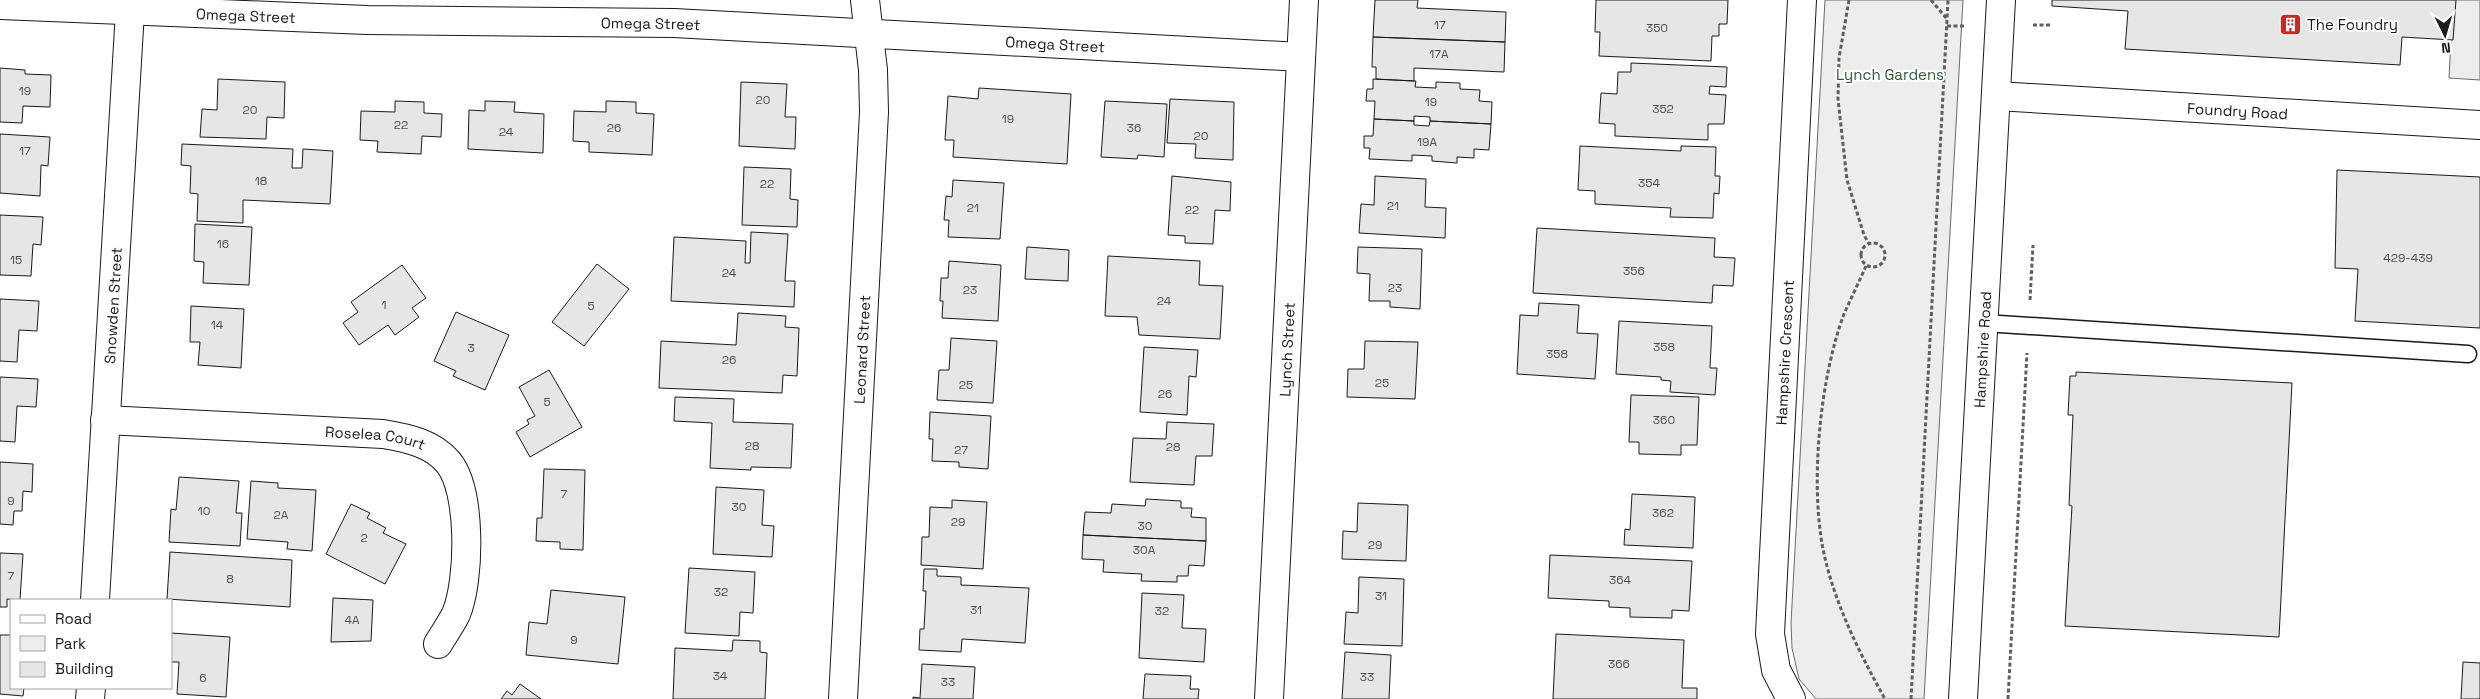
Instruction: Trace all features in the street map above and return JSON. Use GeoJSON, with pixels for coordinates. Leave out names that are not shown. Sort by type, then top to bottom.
{"type":"FeatureCollection","features":[{"type":"Feature","properties":{"kind":"street","name":"Leonard Street"},"geometry":{"type":"LineString","coordinates":[[843,699],[874,112],[865,0]]}},
{"type":"Feature","properties":{"kind":"street","name":"Lynch Street"},"geometry":{"type":"LineString","coordinates":[[1269,699],[1304,0]]}},
{"type":"Feature","properties":{"kind":"street","name":"Hampshire Crescent"},"geometry":{"type":"LineString","coordinates":[[1792,699],[1776,670],[1770,634],[1802,0]]}},
{"type":"Feature","properties":{"kind":"street","name":"Hampshire Road"},"geometry":{"type":"LineString","coordinates":[[1962,699],[2001,0]]}},
{"type":"Feature","properties":{"kind":"street","name":"Omega Street"},"geometry":{"type":"LineString","coordinates":[[0,5],[130,11],[368,10],[674,23],[1301,57]]}},
{"type":"Feature","properties":{"kind":"street","name":"Snowden Street"},"geometry":{"type":"LineString","coordinates":[[95,599],[130,11]]}},
{"type":"Feature","properties":{"kind":"street","name":"Foundry Road"},"geometry":{"type":"LineString","coordinates":[[1997,96],[2480,125]]}},
{"type":"Feature","properties":{"kind":"street","name":"Roselea Court"},"geometry":{"type":"LineString","coordinates":[[105,420],[383,434],[411,439],[433,448],[448,462],[459,478],[467,517],[463,582],[456,613],[438,644]]}},
{"type":"Feature","properties":{"kind":"lane"},"geometry":{"type":"LineString","coordinates":[[1984,324],[2468,354]]}},
{"type":"Feature","properties":{"kind":"path"},"geometry":{"type":"LineString","coordinates":[[1849,0],[1839,58],[1838,99],[1848,180],[1864,235],[1869,244]]}},
{"type":"Feature","properties":{"kind":"path"},"geometry":{"type":"LineString","coordinates":[[1931,0],[1947,19]]}},
{"type":"Feature","properties":{"kind":"path"},"geometry":{"type":"LineString","coordinates":[[1911,699],[1948,0]]}},
{"type":"Feature","properties":{"kind":"path"},"geometry":{"type":"LineString","coordinates":[[1869,244],[1881,246],[1885,257],[1878,267],[1866,266],[1860,256],[1862,248],[1869,244]]}},
{"type":"Feature","properties":{"kind":"path"},"geometry":{"type":"LineString","coordinates":[[2008,699],[2033,245]]}},
{"type":"Feature","properties":{"kind":"path"},"geometry":{"type":"LineString","coordinates":[[1866,266],[1844,316],[1824,393],[1818,451],[1819,521],[1824,550],[1840,606],[1858,650],[1885,699]]}},
{"type":"Feature","properties":{"kind":"green space","name":"Lynch Gardens"},"geometry":{"type":"Polygon","coordinates":[[[1825,0],[1963,0],[1924,699],[1816,699],[1799,679],[1792,648],[1791,623],[1825,0]]]}},
{"type":"Feature","properties":{"kind":"green space"},"geometry":{"type":"Polygon","coordinates":[[[2453,0],[2480,0],[2480,80],[2449,78],[2453,0]]]}},
{"type":"Feature","properties":{"kind":"building"},"geometry":{"type":"Polygon","coordinates":[[[1375,0],[1418,0],[1417,8],[1506,12],[1505,42],[1373,37],[1375,0]]]}},
{"type":"Feature","properties":{"kind":"building"},"geometry":{"type":"Polygon","coordinates":[[[1596,0],[1728,0],[1727,24],[1719,24],[1719,36],[1712,36],[1711,61],[1599,56],[1600,32],[1595,32],[1596,0]]]}},
{"type":"Feature","properties":{"kind":"building","name":"The Foundry"},"geometry":{"type":"Polygon","coordinates":[[[2052,0],[2456,0],[2453,40],[2402,37],[2400,65],[2125,49],[2128,11],[2052,6],[2052,0]]]}},
{"type":"Feature","properties":{"kind":"building"},"geometry":{"type":"Polygon","coordinates":[[[1373,37],[1505,42],[1504,72],[1414,68],[1414,81],[1376,79],[1376,67],[1372,67],[1373,37]]]}},
{"type":"Feature","properties":{"kind":"building"},"geometry":{"type":"Polygon","coordinates":[[[1631,63],[1727,67],[1726,87],[1710,86],[1709,94],[1726,95],[1724,124],[1708,124],[1708,140],[1615,136],[1615,124],[1599,123],[1601,93],[1617,94],[1618,72],[1631,72],[1631,63]]]}},
{"type":"Feature","properties":{"kind":"building"},"geometry":{"type":"Polygon","coordinates":[[[0,68],[25,70],[25,74],[51,75],[50,107],[23,106],[22,123],[0,122],[0,68]]]}},
{"type":"Feature","properties":{"kind":"building"},"geometry":{"type":"Polygon","coordinates":[[[218,79],[285,82],[284,118],[267,117],[266,139],[200,137],[202,109],[217,110],[218,79]]]}},
{"type":"Feature","properties":{"kind":"building"},"geometry":{"type":"Polygon","coordinates":[[[1373,79],[1416,81],[1415,87],[1436,88],[1436,82],[1460,83],[1460,89],[1480,90],[1479,101],[1492,102],[1491,124],[1430,121],[1430,117],[1414,116],[1414,121],[1374,119],[1375,101],[1366,101],[1367,89],[1373,89],[1373,79]]]}},
{"type":"Feature","properties":{"kind":"building"},"geometry":{"type":"Polygon","coordinates":[[[741,82],[787,84],[785,117],[796,117],[795,149],[739,146],[741,82]]]}},
{"type":"Feature","properties":{"kind":"building"},"geometry":{"type":"Polygon","coordinates":[[[979,88],[1071,94],[1067,164],[953,157],[954,140],[945,140],[948,96],[978,99],[979,88]]]}},
{"type":"Feature","properties":{"kind":"building"},"geometry":{"type":"Polygon","coordinates":[[[1170,99],[1234,102],[1233,160],[1195,158],[1196,144],[1167,143],[1170,99]]]}},
{"type":"Feature","properties":{"kind":"building"},"geometry":{"type":"Polygon","coordinates":[[[395,101],[424,102],[424,113],[442,114],[441,137],[422,136],[421,154],[377,152],[378,141],[360,140],[361,111],[395,112],[395,101]]]}},
{"type":"Feature","properties":{"kind":"building"},"geometry":{"type":"Polygon","coordinates":[[[485,101],[515,102],[514,112],[544,114],[543,153],[468,149],[469,110],[485,111],[485,101]]]}},
{"type":"Feature","properties":{"kind":"building"},"geometry":{"type":"Polygon","coordinates":[[[606,101],[636,102],[636,113],[654,114],[652,155],[589,152],[589,142],[573,141],[574,111],[606,112],[606,101]]]}},
{"type":"Feature","properties":{"kind":"building"},"geometry":{"type":"Polygon","coordinates":[[[1105,101],[1167,104],[1164,157],[1138,155],[1137,159],[1101,157],[1105,101]]]}},
{"type":"Feature","properties":{"kind":"building"},"geometry":{"type":"Polygon","coordinates":[[[1374,119],[1414,121],[1414,125],[1429,126],[1430,121],[1491,124],[1489,150],[1474,149],[1474,158],[1457,157],[1457,163],[1432,161],[1432,156],[1412,155],[1412,161],[1369,159],[1370,148],[1364,148],[1364,136],[1373,136],[1374,119]]]}},
{"type":"Feature","properties":{"kind":"building"},"geometry":{"type":"Polygon","coordinates":[[[0,134],[50,137],[48,166],[41,165],[40,196],[0,193],[0,134]]]}},
{"type":"Feature","properties":{"kind":"building"},"geometry":{"type":"Polygon","coordinates":[[[182,144],[293,149],[292,168],[302,168],[303,149],[333,151],[330,204],[243,200],[243,223],[197,221],[198,194],[190,193],[191,166],[181,165],[182,144]]]}},
{"type":"Feature","properties":{"kind":"building"},"geometry":{"type":"Polygon","coordinates":[[[1580,146],[1681,151],[1681,146],[1716,147],[1715,176],[1720,176],[1719,194],[1714,193],[1713,218],[1670,217],[1671,208],[1595,204],[1595,191],[1578,190],[1580,146]]]}},
{"type":"Feature","properties":{"kind":"building"},"geometry":{"type":"Polygon","coordinates":[[[744,167],[791,169],[790,199],[798,200],[797,227],[742,225],[744,167]]]}},
{"type":"Feature","properties":{"kind":"building"},"geometry":{"type":"Polygon","coordinates":[[[2337,170],[2480,177],[2480,328],[2355,321],[2358,269],[2335,268],[2337,170]]]}},
{"type":"Feature","properties":{"kind":"building"},"geometry":{"type":"Polygon","coordinates":[[[1172,176],[1231,182],[1230,211],[1215,210],[1213,244],[1185,243],[1185,236],[1168,235],[1172,176]]]}},
{"type":"Feature","properties":{"kind":"building"},"geometry":{"type":"Polygon","coordinates":[[[1375,176],[1426,179],[1425,207],[1446,208],[1445,238],[1359,233],[1361,204],[1374,205],[1375,176]]]}},
{"type":"Feature","properties":{"kind":"building"},"geometry":{"type":"Polygon","coordinates":[[[953,180],[1004,183],[1000,239],[948,237],[949,220],[944,220],[946,196],[952,197],[953,180]]]}},
{"type":"Feature","properties":{"kind":"building"},"geometry":{"type":"Polygon","coordinates":[[[0,215],[43,217],[41,245],[33,244],[31,276],[0,275],[0,215]]]}},
{"type":"Feature","properties":{"kind":"building"},"geometry":{"type":"Polygon","coordinates":[[[195,224],[252,227],[249,285],[203,283],[204,262],[194,261],[195,224]]]}},
{"type":"Feature","properties":{"kind":"building"},"geometry":{"type":"Polygon","coordinates":[[[1537,228],[1715,238],[1714,257],[1735,258],[1733,286],[1713,285],[1712,303],[1533,293],[1537,228]]]}},
{"type":"Feature","properties":{"kind":"building"},"geometry":{"type":"Polygon","coordinates":[[[751,232],[788,234],[785,281],[795,281],[794,307],[671,301],[674,237],[746,241],[745,263],[750,263],[751,232]]]}},
{"type":"Feature","properties":{"kind":"building"},"geometry":{"type":"Polygon","coordinates":[[[1027,247],[1069,250],[1068,281],[1025,279],[1027,247]]]}},
{"type":"Feature","properties":{"kind":"building"},"geometry":{"type":"Polygon","coordinates":[[[1358,247],[1422,249],[1420,309],[1390,307],[1390,301],[1369,301],[1370,274],[1357,273],[1358,247]]]}},
{"type":"Feature","properties":{"kind":"building"},"geometry":{"type":"Polygon","coordinates":[[[1108,256],[1200,261],[1199,285],[1223,286],[1220,339],[1139,335],[1137,317],[1105,316],[1108,256]]]}},
{"type":"Feature","properties":{"kind":"building"},"geometry":{"type":"Polygon","coordinates":[[[949,261],[1001,265],[998,321],[942,318],[943,301],[940,301],[941,278],[948,278],[949,261]]]}},
{"type":"Feature","properties":{"kind":"building"},"geometry":{"type":"Polygon","coordinates":[[[597,264],[629,289],[584,346],[552,322],[597,264]]]}},
{"type":"Feature","properties":{"kind":"building"},"geometry":{"type":"Polygon","coordinates":[[[402,265],[426,298],[412,308],[419,317],[395,335],[388,325],[359,345],[343,323],[358,312],[351,302],[402,265]]]}},
{"type":"Feature","properties":{"kind":"building"},"geometry":{"type":"Polygon","coordinates":[[[0,299],[39,301],[37,331],[19,330],[17,362],[0,361],[0,299]]]}},
{"type":"Feature","properties":{"kind":"building"},"geometry":{"type":"Polygon","coordinates":[[[1539,303],[1579,305],[1577,333],[1598,334],[1595,379],[1517,374],[1520,315],[1538,316],[1539,303]]]}},
{"type":"Feature","properties":{"kind":"building"},"geometry":{"type":"Polygon","coordinates":[[[191,306],[244,309],[241,368],[198,365],[200,342],[190,342],[191,306]]]}},
{"type":"Feature","properties":{"kind":"building"},"geometry":{"type":"Polygon","coordinates":[[[456,312],[509,335],[485,390],[453,376],[456,371],[434,361],[456,312]]]}},
{"type":"Feature","properties":{"kind":"building"},"geometry":{"type":"Polygon","coordinates":[[[738,313],[786,316],[785,327],[799,328],[797,376],[783,375],[782,393],[659,388],[661,341],[736,345],[738,313]]]}},
{"type":"Feature","properties":{"kind":"building"},"geometry":{"type":"Polygon","coordinates":[[[1619,321],[1712,326],[1710,368],[1717,368],[1715,395],[1670,392],[1671,381],[1661,380],[1661,377],[1616,374],[1619,321]]]}},
{"type":"Feature","properties":{"kind":"building"},"geometry":{"type":"Polygon","coordinates":[[[951,338],[997,341],[993,403],[937,400],[939,370],[949,370],[951,338]]]}},
{"type":"Feature","properties":{"kind":"building"},"geometry":{"type":"Polygon","coordinates":[[[1365,341],[1418,342],[1415,399],[1347,397],[1348,369],[1364,369],[1365,341]]]}},
{"type":"Feature","properties":{"kind":"building"},"geometry":{"type":"Polygon","coordinates":[[[1144,347],[1198,350],[1196,377],[1189,376],[1187,415],[1140,412],[1144,347]]]}},
{"type":"Feature","properties":{"kind":"building"},"geometry":{"type":"Polygon","coordinates":[[[549,370],[582,427],[530,457],[516,432],[529,424],[527,420],[535,416],[519,387],[549,370]]]}},
{"type":"Feature","properties":{"kind":"building"},"geometry":{"type":"Polygon","coordinates":[[[2076,372],[2292,383],[2279,637],[2065,626],[2072,506],[2069,505],[2073,415],[2068,415],[2070,376],[2076,376],[2076,372]]]}},
{"type":"Feature","properties":{"kind":"building"},"geometry":{"type":"Polygon","coordinates":[[[0,377],[38,379],[36,407],[17,406],[15,442],[0,441],[0,377]]]}},
{"type":"Feature","properties":{"kind":"building"},"geometry":{"type":"Polygon","coordinates":[[[1631,395],[1699,397],[1697,445],[1681,445],[1681,455],[1639,454],[1639,442],[1629,442],[1631,395]]]}},
{"type":"Feature","properties":{"kind":"building"},"geometry":{"type":"Polygon","coordinates":[[[675,397],[734,399],[733,422],[793,424],[791,468],[751,467],[751,470],[710,468],[712,423],[674,421],[675,397]]]}},
{"type":"Feature","properties":{"kind":"building"},"geometry":{"type":"Polygon","coordinates":[[[930,412],[991,416],[988,469],[959,467],[959,462],[932,461],[933,439],[929,439],[930,412]]]}},
{"type":"Feature","properties":{"kind":"building"},"geometry":{"type":"Polygon","coordinates":[[[1167,422],[1214,424],[1212,456],[1196,456],[1194,485],[1130,482],[1133,438],[1166,439],[1167,422]]]}},
{"type":"Feature","properties":{"kind":"building"},"geometry":{"type":"Polygon","coordinates":[[[0,462],[33,464],[32,492],[23,491],[22,511],[14,511],[13,525],[0,524],[0,462]]]}},
{"type":"Feature","properties":{"kind":"building"},"geometry":{"type":"Polygon","coordinates":[[[544,469],[585,470],[583,550],[560,549],[560,542],[536,541],[537,518],[542,518],[544,469]]]}},
{"type":"Feature","properties":{"kind":"building"},"geometry":{"type":"Polygon","coordinates":[[[179,477],[239,481],[236,513],[242,513],[240,546],[169,542],[171,509],[176,510],[179,477]]]}},
{"type":"Feature","properties":{"kind":"building"},"geometry":{"type":"Polygon","coordinates":[[[251,481],[278,483],[278,488],[316,490],[312,551],[287,549],[288,542],[247,539],[251,481]]]}},
{"type":"Feature","properties":{"kind":"building"},"geometry":{"type":"Polygon","coordinates":[[[716,487],[764,490],[762,525],[774,526],[772,557],[713,554],[716,487]]]}},
{"type":"Feature","properties":{"kind":"building"},"geometry":{"type":"Polygon","coordinates":[[[1632,494],[1695,497],[1693,548],[1624,545],[1625,529],[1630,530],[1632,494]]]}},
{"type":"Feature","properties":{"kind":"building"},"geometry":{"type":"Polygon","coordinates":[[[1146,499],[1181,501],[1181,508],[1192,508],[1191,517],[1206,518],[1206,541],[1083,535],[1085,512],[1111,513],[1112,504],[1145,506],[1146,499]]]}},
{"type":"Feature","properties":{"kind":"building"},"geometry":{"type":"Polygon","coordinates":[[[952,500],[987,502],[983,569],[921,565],[922,537],[929,537],[930,507],[952,508],[952,500]]]}},
{"type":"Feature","properties":{"kind":"building"},"geometry":{"type":"Polygon","coordinates":[[[1358,503],[1408,505],[1406,561],[1342,559],[1343,531],[1357,532],[1358,503]]]}},
{"type":"Feature","properties":{"kind":"building"},"geometry":{"type":"Polygon","coordinates":[[[351,504],[370,513],[367,518],[386,528],[383,533],[406,544],[385,584],[326,554],[351,504]]]}},
{"type":"Feature","properties":{"kind":"building"},"geometry":{"type":"Polygon","coordinates":[[[1083,535],[1206,541],[1204,566],[1189,565],[1188,576],[1177,576],[1177,582],[1141,581],[1142,574],[1103,572],[1104,560],[1082,559],[1083,535]]]}},
{"type":"Feature","properties":{"kind":"building"},"geometry":{"type":"Polygon","coordinates":[[[170,552],[292,560],[290,607],[167,599],[170,552]]]}},
{"type":"Feature","properties":{"kind":"building"},"geometry":{"type":"Polygon","coordinates":[[[0,553],[23,554],[20,599],[7,599],[7,607],[0,607],[0,553]]]}},
{"type":"Feature","properties":{"kind":"building"},"geometry":{"type":"Polygon","coordinates":[[[1550,555],[1692,561],[1689,611],[1672,610],[1672,618],[1630,617],[1630,608],[1609,607],[1609,601],[1548,598],[1550,555]]]}},
{"type":"Feature","properties":{"kind":"building"},"geometry":{"type":"Polygon","coordinates":[[[689,568],[755,572],[753,613],[740,612],[739,636],[685,633],[689,568]]]}},
{"type":"Feature","properties":{"kind":"building"},"geometry":{"type":"Polygon","coordinates":[[[924,569],[937,569],[937,576],[961,577],[961,585],[1029,588],[1025,643],[962,639],[961,652],[919,650],[920,629],[924,629],[926,591],[923,591],[924,569]]]}},
{"type":"Feature","properties":{"kind":"building"},"geometry":{"type":"Polygon","coordinates":[[[1359,577],[1404,579],[1402,646],[1344,644],[1346,612],[1358,613],[1359,577]]]}},
{"type":"Feature","properties":{"kind":"building"},"geometry":{"type":"Polygon","coordinates":[[[551,590],[625,597],[618,664],[526,655],[529,622],[547,624],[551,590]]]}},
{"type":"Feature","properties":{"kind":"building"},"geometry":{"type":"Polygon","coordinates":[[[1142,593],[1184,595],[1182,628],[1206,629],[1204,662],[1139,658],[1142,593]]]}},
{"type":"Feature","properties":{"kind":"building"},"geometry":{"type":"Polygon","coordinates":[[[333,598],[373,600],[371,641],[331,642],[333,598]]]}},
{"type":"Feature","properties":{"kind":"building"},"geometry":{"type":"Polygon","coordinates":[[[172,633],[230,637],[226,697],[177,694],[179,662],[172,662],[172,633]]]}},
{"type":"Feature","properties":{"kind":"building"},"geometry":{"type":"Polygon","coordinates":[[[1556,634],[1684,640],[1682,688],[1697,688],[1697,699],[1553,699],[1556,634]]]}},
{"type":"Feature","properties":{"kind":"building"},"geometry":{"type":"Polygon","coordinates":[[[0,635],[10,635],[10,689],[24,689],[23,696],[0,694],[0,635]]]}},
{"type":"Feature","properties":{"kind":"building"},"geometry":{"type":"Polygon","coordinates":[[[733,640],[760,641],[760,652],[767,653],[765,699],[673,699],[675,648],[732,651],[733,640]]]}},
{"type":"Feature","properties":{"kind":"building"},"geometry":{"type":"Polygon","coordinates":[[[1345,652],[1391,655],[1389,699],[1342,699],[1345,652]]]}},
{"type":"Feature","properties":{"kind":"building"},"geometry":{"type":"Polygon","coordinates":[[[2463,662],[2480,663],[2480,699],[2461,699],[2463,662]]]}},
{"type":"Feature","properties":{"kind":"building"},"geometry":{"type":"Polygon","coordinates":[[[922,664],[975,667],[973,699],[913,699],[913,697],[920,698],[922,664]]]}},
{"type":"Feature","properties":{"kind":"building"},"geometry":{"type":"Polygon","coordinates":[[[1145,674],[1191,676],[1190,689],[1199,689],[1198,699],[1143,699],[1145,674]]]}},
{"type":"Feature","properties":{"kind":"building"},"geometry":{"type":"Polygon","coordinates":[[[520,684],[541,699],[501,699],[507,691],[512,695],[520,684]]]}},
{"type":"Feature","properties":{"kind":"place","name":"The Foundry"},"geometry":{"type":"Point","coordinates":[2291,24]}}]}
